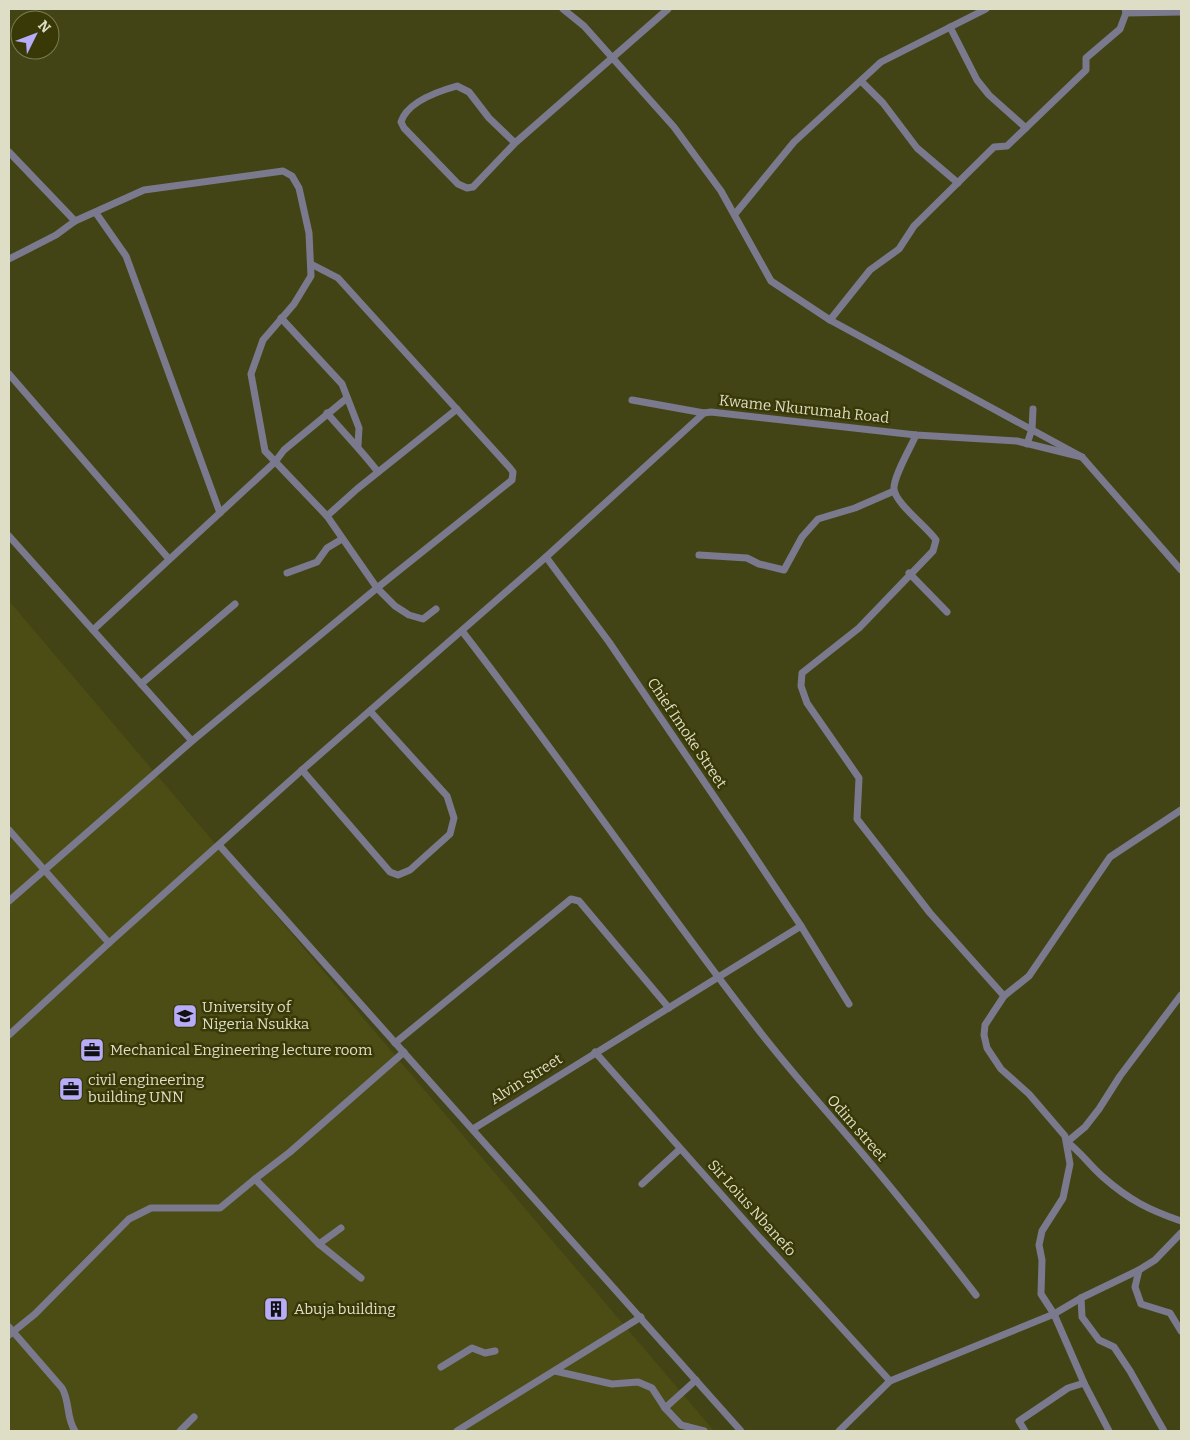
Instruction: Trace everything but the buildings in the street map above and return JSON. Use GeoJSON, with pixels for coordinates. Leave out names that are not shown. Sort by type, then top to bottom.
{"type":"FeatureCollection","features":[{"type":"Feature","properties":{"kind":"street"},"geometry":{"type":"LineString","coordinates":[[563,9],[584,26],[674,126],[721,191],[771,281],[830,320],[1082,456],[1181,570]]}},
{"type":"Feature","properties":{"kind":"street"},"geometry":{"type":"LineString","coordinates":[[515,143],[489,118],[469,92],[457,86],[430,96],[403,115],[401,122],[404,128],[458,184],[467,188],[473,186],[515,143],[668,9]]}},
{"type":"Feature","properties":{"kind":"street"},"geometry":{"type":"LineString","coordinates":[[735,214],[794,142],[881,62],[986,9]]}},
{"type":"Feature","properties":{"kind":"street"},"geometry":{"type":"LineString","coordinates":[[830,320],[870,270],[899,249],[914,226],[994,147],[1007,146],[1086,70],[1086,58],[1120,29],[1126,11],[1181,12]]}},
{"type":"Feature","properties":{"kind":"street"},"geometry":{"type":"LineString","coordinates":[[950,27],[977,80],[989,95],[1026,128]]}},
{"type":"Feature","properties":{"kind":"street"},"geometry":{"type":"LineString","coordinates":[[861,81],[884,103],[917,148],[958,183]]}},
{"type":"Feature","properties":{"kind":"street"},"geometry":{"type":"LineString","coordinates":[[9,152],[75,221]]}},
{"type":"Feature","properties":{"kind":"street"},"geometry":{"type":"LineString","coordinates":[[9,259],[56,235],[75,221],[144,190],[283,171],[292,176],[298,188],[309,233],[311,276],[304,290],[263,340],[250,380],[265,450],[326,516],[377,588],[395,606],[409,615],[423,619],[436,610]]}},
{"type":"Feature","properties":{"kind":"street"},"geometry":{"type":"LineString","coordinates":[[96,213],[126,256],[220,513]]}},
{"type":"Feature","properties":{"kind":"street"},"geometry":{"type":"LineString","coordinates":[[9,901],[46,871],[192,741],[377,588],[512,480],[514,476],[510,468],[338,278],[311,264]]}},
{"type":"Feature","properties":{"kind":"street"},"geometry":{"type":"LineString","coordinates":[[281,318],[339,380],[359,428],[358,445]]}},
{"type":"Feature","properties":{"kind":"street"},"geometry":{"type":"LineString","coordinates":[[9,374],[169,559]]}},
{"type":"Feature","properties":{"kind":"street"},"geometry":{"type":"LineString","coordinates":[[93,630],[275,462],[284,450],[347,398]]}},
{"type":"Feature","properties":{"kind":"street"},"geometry":{"type":"LineString","coordinates":[[632,400],[704,413]]}},
{"type":"Feature","properties":{"kind":"street"},"geometry":{"type":"LineString","coordinates":[[326,516],[457,409]]}},
{"type":"Feature","properties":{"kind":"street"},"geometry":{"type":"LineString","coordinates":[[1027,444],[1032,429],[1033,409]]}},
{"type":"Feature","properties":{"kind":"street","name":"Kwame Nkurumah Road"},"geometry":{"type":"LineString","coordinates":[[9,1035],[302,770],[546,557],[704,413],[711,412],[916,435],[1027,444],[1082,456]]}},
{"type":"Feature","properties":{"kind":"street"},"geometry":{"type":"LineString","coordinates":[[327,413],[351,442],[358,445],[378,472]]}},
{"type":"Feature","properties":{"kind":"street"},"geometry":{"type":"LineString","coordinates":[[916,435],[894,482],[894,491],[900,502],[929,530],[936,540],[933,551],[859,628],[802,673],[801,686],[807,703],[859,778],[857,819],[930,913],[1004,996]]}},
{"type":"Feature","properties":{"kind":"street"},"geometry":{"type":"LineString","coordinates":[[699,555],[747,558],[759,564],[784,570],[802,537],[818,519],[855,508],[894,491]]}},
{"type":"Feature","properties":{"kind":"street"},"geometry":{"type":"LineString","coordinates":[[9,536],[192,741]]}},
{"type":"Feature","properties":{"kind":"street"},"geometry":{"type":"LineString","coordinates":[[287,573],[318,562],[327,548],[342,539]]}},
{"type":"Feature","properties":{"kind":"street","name":"Chief Imoke Street"},"geometry":{"type":"LineString","coordinates":[[546,557],[609,642],[802,926],[849,1004]]}},
{"type":"Feature","properties":{"kind":"street"},"geometry":{"type":"LineString","coordinates":[[910,573],[947,612]]}},
{"type":"Feature","properties":{"kind":"street"},"geometry":{"type":"LineString","coordinates":[[141,684],[235,604]]}},
{"type":"Feature","properties":{"kind":"street","name":"Odim street"},"geometry":{"type":"LineString","coordinates":[[462,631],[508,690],[718,978],[799,1082],[862,1153],[976,1295]]}},
{"type":"Feature","properties":{"kind":"street"},"geometry":{"type":"LineString","coordinates":[[302,770],[390,872],[398,875],[410,870],[450,834],[454,818],[452,807],[447,796],[370,710]]}},
{"type":"Feature","properties":{"kind":"street"},"geometry":{"type":"LineString","coordinates":[[1109,1431],[1084,1383],[1054,1314],[1041,1294],[1042,1260],[1039,1245],[1042,1232],[1063,1198],[1070,1164],[1067,1142],[1059,1127],[1030,1094],[1001,1068],[987,1048],[984,1035],[986,1024],[1004,996],[1029,976],[1110,857],[1181,810]]}},
{"type":"Feature","properties":{"kind":"street"},"geometry":{"type":"LineString","coordinates":[[9,830],[110,943]]}},
{"type":"Feature","properties":{"kind":"street"},"geometry":{"type":"LineString","coordinates":[[219,845],[741,1431]]}},
{"type":"Feature","properties":{"kind":"street"},"geometry":{"type":"LineString","coordinates":[[395,1042],[571,899],[579,901],[669,1008]]}},
{"type":"Feature","properties":{"kind":"street","name":"Alvin Street"},"geometry":{"type":"LineString","coordinates":[[473,1129],[802,926]]}},
{"type":"Feature","properties":{"kind":"street"},"geometry":{"type":"LineString","coordinates":[[1067,1142],[1085,1127],[1099,1109],[1120,1076],[1181,995]]}},
{"type":"Feature","properties":{"kind":"street"},"geometry":{"type":"LineString","coordinates":[[75,1431],[71,1425],[67,1397],[62,1388],[10,1331],[35,1314],[129,1219],[151,1208],[220,1208],[290,1152],[404,1052]]}},
{"type":"Feature","properties":{"kind":"street","name":"Sir Loius Nbanefo"},"geometry":{"type":"LineString","coordinates":[[595,1052],[680,1149],[890,1380]]}},
{"type":"Feature","properties":{"kind":"street"},"geometry":{"type":"LineString","coordinates":[[1067,1142],[1078,1150],[1102,1176],[1137,1204],[1181,1221]]}},
{"type":"Feature","properties":{"kind":"street"},"geometry":{"type":"LineString","coordinates":[[642,1184],[680,1149]]}},
{"type":"Feature","properties":{"kind":"street"},"geometry":{"type":"LineString","coordinates":[[255,1179],[319,1244],[360,1278]]}},
{"type":"Feature","properties":{"kind":"street"},"geometry":{"type":"LineString","coordinates":[[319,1244],[341,1228]]}},
{"type":"Feature","properties":{"kind":"street"},"geometry":{"type":"LineString","coordinates":[[840,1431],[890,1380],[1054,1314],[1155,1260],[1181,1233]]}},
{"type":"Feature","properties":{"kind":"street"},"geometry":{"type":"LineString","coordinates":[[1139,1270],[1135,1287],[1141,1304],[1170,1313],[1181,1331]]}},
{"type":"Feature","properties":{"kind":"street"},"geometry":{"type":"LineString","coordinates":[[1081,1298],[1082,1317],[1099,1340],[1114,1347],[1164,1431]]}},
{"type":"Feature","properties":{"kind":"street"},"geometry":{"type":"LineString","coordinates":[[457,1431],[641,1317]]}},
{"type":"Feature","properties":{"kind":"street"},"geometry":{"type":"LineString","coordinates":[[441,1367],[472,1348],[485,1353],[495,1351]]}},
{"type":"Feature","properties":{"kind":"street"},"geometry":{"type":"LineString","coordinates":[[555,1371],[612,1384],[638,1382],[652,1388],[665,1408],[680,1425],[704,1431]]}},
{"type":"Feature","properties":{"kind":"street"},"geometry":{"type":"LineString","coordinates":[[665,1408],[696,1380]]}},
{"type":"Feature","properties":{"kind":"street"},"geometry":{"type":"LineString","coordinates":[[1025,1431],[1019,1421],[1068,1388],[1084,1383]]}},
{"type":"Feature","properties":{"kind":"street"},"geometry":{"type":"LineString","coordinates":[[180,1431],[194,1417]]}},
{"type":"Feature","properties":{"kind":"shaded area","name":"University of Nigeria Nsukka"},"geometry":{"type":"Polygon","coordinates":[[[9,601],[714,1431],[9,1431],[9,601]]]}},
{"type":"Feature","properties":{"kind":"place","name":"University of Nigeria Nsukka"},"geometry":{"type":"Point","coordinates":[185,1016]}},
{"type":"Feature","properties":{"kind":"place","name":"Mechanical Engineering lecture room"},"geometry":{"type":"Point","coordinates":[92,1050]}},
{"type":"Feature","properties":{"kind":"place","name":"civil engineering building UNN"},"geometry":{"type":"Point","coordinates":[71,1089]}},
{"type":"Feature","properties":{"kind":"place","name":"Abuja building"},"geometry":{"type":"Point","coordinates":[276,1309]}}]}
